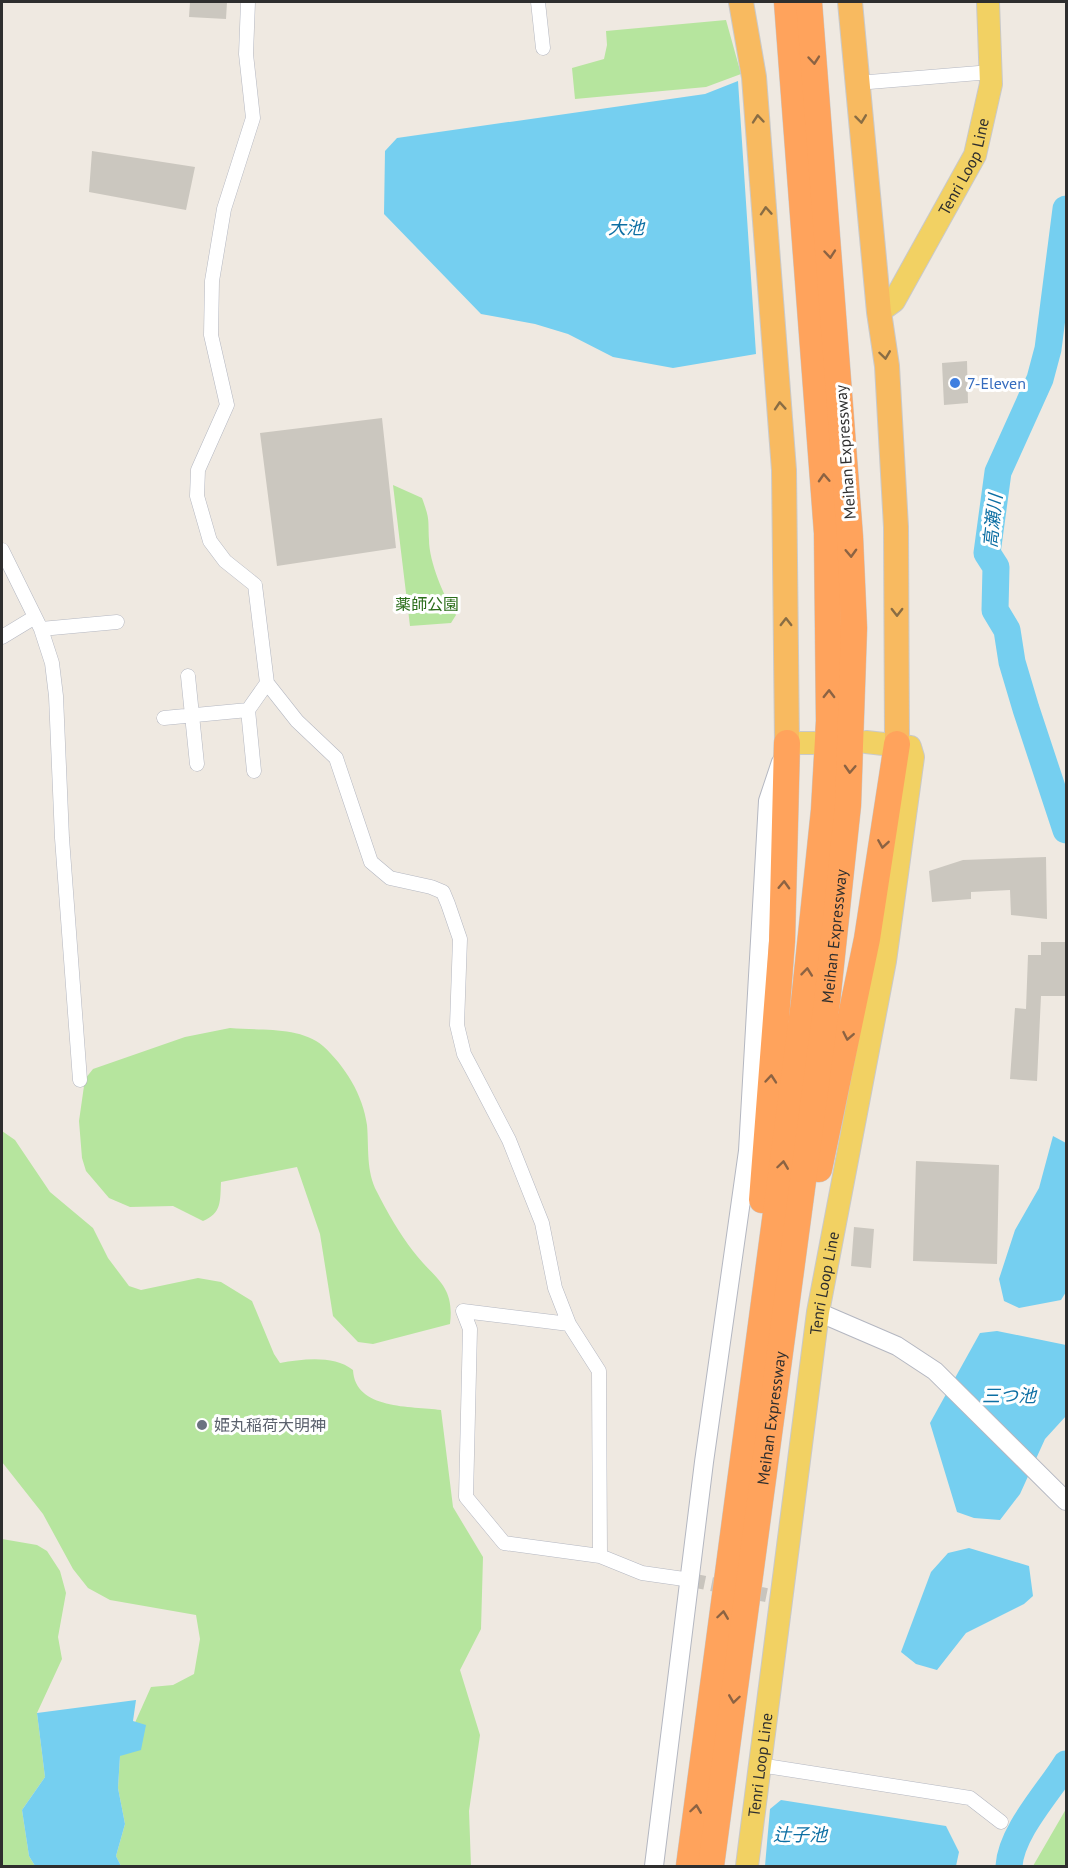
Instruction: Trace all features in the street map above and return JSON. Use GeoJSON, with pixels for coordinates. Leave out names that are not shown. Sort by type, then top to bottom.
{"type":"FeatureCollection","features":[{"type":"Feature","properties":{"kind":"highway"},"geometry":{"type":"LineString","coordinates":[[741,2],[758,110],[784,470],[787,743],[782,941],[745,1452]]}},
{"type":"Feature","properties":{"kind":"highway","name":"Meihan Expressway"},"geometry":{"type":"LineString","coordinates":[[689,1866],[804,1002],[824,810],[829,721],[827,533],[787,2]]}},
{"type":"Feature","properties":{"kind":"highway","name":"Meihan Expressway"},"geometry":{"type":"LineString","coordinates":[[711,1866],[827,1002],[848,805],[853,617],[844,435],[809,2]]}},
{"type":"Feature","properties":{"kind":"highway"},"geometry":{"type":"LineString","coordinates":[[744,1620],[767,1504],[806,1228],[867,939],[897,744],[896,527],[887,366],[879,312],[869,181],[857,83],[851,7]]}},
{"type":"Feature","properties":{"kind":"main road","name":"Tenri Loop Line"},"geometry":{"type":"LineString","coordinates":[[879,312],[894,301],[975,155],[991,84],[988,2]]}},
{"type":"Feature","properties":{"kind":"main road"},"geometry":{"type":"LineString","coordinates":[[866,742],[897,744]]}},
{"type":"Feature","properties":{"kind":"main road"},"geometry":{"type":"LineString","coordinates":[[787,743],[814,743]]}},
{"type":"Feature","properties":{"kind":"main road","name":"Tenri Loop Line"},"geometry":{"type":"LineString","coordinates":[[747,1866],[818,1312],[885,961],[913,757],[910,747],[897,744]]}},
{"type":"Feature","properties":{"kind":"street"},"geometry":{"type":"LineString","coordinates":[[248,2],[246,54],[253,118],[224,209],[212,281],[211,335],[227,405],[198,470],[197,496],[210,541],[225,561],[255,585],[267,683],[297,721],[336,758],[371,862],[390,878],[443,892],[448,904],[459,939],[457,1025],[464,1054],[509,1140],[542,1223],[555,1288],[569,1324],[599,1371],[600,1556]]}},
{"type":"Feature","properties":{"kind":"street"},"geometry":{"type":"LineString","coordinates":[[538,2],[543,48]]}},
{"type":"Feature","properties":{"kind":"street"},"geometry":{"type":"LineString","coordinates":[[857,83],[990,72]]}},
{"type":"Feature","properties":{"kind":"street"},"geometry":{"type":"LineString","coordinates":[[2,550],[38,623],[52,663],[57,696],[62,838],[80,1080]]}},
{"type":"Feature","properties":{"kind":"street"},"geometry":{"type":"LineString","coordinates":[[2,637],[38,623],[117,622]]}},
{"type":"Feature","properties":{"kind":"street"},"geometry":{"type":"LineString","coordinates":[[188,676],[197,764]]}},
{"type":"Feature","properties":{"kind":"street"},"geometry":{"type":"LineString","coordinates":[[254,771],[248,710],[267,683]]}},
{"type":"Feature","properties":{"kind":"street"},"geometry":{"type":"LineString","coordinates":[[164,718],[248,710]]}},
{"type":"Feature","properties":{"kind":"street"},"geometry":{"type":"LineString","coordinates":[[654,1866],[704,1462],[748,1151],[768,801],[787,743]]}},
{"type":"Feature","properties":{"kind":"street"},"geometry":{"type":"LineString","coordinates":[[569,1324],[463,1311],[470,1329],[466,1497],[504,1543],[600,1556],[642,1573],[691,1580]]}},
{"type":"Feature","properties":{"kind":"street"},"geometry":{"type":"LineString","coordinates":[[818,1312],[897,1346],[935,1371],[1066,1501]]}},
{"type":"Feature","properties":{"kind":"street"},"geometry":{"type":"LineString","coordinates":[[760,1765],[970,1798],[1001,1822]]}},
{"type":"Feature","properties":{"kind":"green space"},"geometry":{"type":"Polygon","coordinates":[[[726,20],[741,74],[706,87],[575,99],[572,68],[604,59],[607,45],[606,31],[726,20]]]}},
{"type":"Feature","properties":{"kind":"green space","name":"薬師公園"},"geometry":{"type":"Polygon","coordinates":[[[393,485],[422,498],[427,515],[434,568],[456,615],[451,623],[410,626],[393,485]]]}},
{"type":"Feature","properties":{"kind":"green space"},"geometry":{"type":"Polygon","coordinates":[[[230,1028],[291,1032],[303,1035],[323,1046],[346,1072],[362,1103],[365,1114],[373,1184],[403,1237],[446,1291],[451,1311],[450,1324],[373,1344],[358,1342],[333,1316],[320,1234],[297,1167],[221,1182],[219,1206],[214,1214],[203,1221],[173,1206],[130,1207],[109,1198],[86,1171],[82,1158],[79,1121],[85,1079],[93,1069],[185,1037],[230,1028]]]}},
{"type":"Feature","properties":{"kind":"green space"},"geometry":{"type":"Polygon","coordinates":[[[2,1131],[15,1140],[50,1192],[93,1228],[108,1258],[129,1286],[141,1290],[198,1278],[221,1282],[252,1301],[280,1363],[308,1360],[337,1362],[353,1370],[356,1383],[363,1393],[374,1399],[386,1404],[441,1410],[453,1507],[483,1557],[481,1629],[460,1670],[480,1735],[469,1811],[471,1866],[121,1866],[116,1856],[125,1824],[118,1788],[120,1756],[151,1687],[173,1685],[194,1674],[200,1639],[196,1615],[110,1600],[88,1588],[73,1569],[43,1514],[2,1462],[2,1131]]]}},
{"type":"Feature","properties":{"kind":"green space"},"geometry":{"type":"Polygon","coordinates":[[[2,1539],[37,1545],[47,1551],[60,1571],[66,1593],[58,1637],[62,1659],[37,1713],[45,1777],[22,1810],[29,1856],[35,1866],[2,1866],[2,1539]]]}},
{"type":"Feature","properties":{"kind":"green space"},"geometry":{"type":"Polygon","coordinates":[[[1066,1809],[1066,1866],[1033,1866],[1066,1809]]]}},
{"type":"Feature","properties":{"kind":"water","name":"大池"},"geometry":{"type":"Polygon","coordinates":[[[738,81],[756,354],[673,368],[613,357],[568,334],[535,324],[481,314],[384,214],[385,151],[397,138],[705,94],[738,81]]]}},
{"type":"Feature","properties":{"kind":"water"},"geometry":{"type":"Polygon","coordinates":[[[1053,1136],[1066,1143],[1066,1292],[1061,1300],[1019,1308],[1004,1301],[999,1279],[1015,1230],[1039,1188],[1053,1136]]]}},
{"type":"Feature","properties":{"kind":"water","name":"三つ池"},"geometry":{"type":"Polygon","coordinates":[[[997,1331],[1066,1345],[1066,1416],[1045,1439],[1020,1494],[1000,1520],[974,1518],[957,1512],[930,1423],[980,1333],[997,1331]]]}},
{"type":"Feature","properties":{"kind":"water"},"geometry":{"type":"Polygon","coordinates":[[[969,1548],[1029,1566],[1033,1596],[1024,1604],[966,1633],[937,1670],[916,1664],[901,1652],[931,1572],[948,1553],[969,1548]]]}},
{"type":"Feature","properties":{"kind":"water"},"geometry":{"type":"Polygon","coordinates":[[[136,1700],[133,1721],[146,1725],[141,1750],[120,1756],[118,1788],[125,1824],[116,1856],[121,1866],[35,1866],[29,1856],[22,1810],[45,1777],[37,1713],[136,1700]]]}},
{"type":"Feature","properties":{"kind":"water","name":"辻子池"},"geometry":{"type":"Polygon","coordinates":[[[781,1800],[946,1826],[959,1852],[956,1866],[765,1866],[770,1809],[781,1800]]]}},
{"type":"Feature","properties":{"kind":"building"},"geometry":{"type":"Polygon","coordinates":[[[190,2],[227,2],[226,19],[189,17],[190,2]]]}},
{"type":"Feature","properties":{"kind":"building"},"geometry":{"type":"Polygon","coordinates":[[[92,151],[195,167],[186,210],[89,192],[92,151]]]}},
{"type":"Feature","properties":{"kind":"building","name":"7-Eleven"},"geometry":{"type":"Polygon","coordinates":[[[967,361],[968,403],[944,405],[942,363],[967,361]]]}},
{"type":"Feature","properties":{"kind":"building"},"geometry":{"type":"Polygon","coordinates":[[[382,418],[396,548],[277,566],[260,433],[382,418]]]}},
{"type":"Feature","properties":{"kind":"building"},"geometry":{"type":"Polygon","coordinates":[[[1046,857],[1047,919],[1011,915],[1010,890],[971,892],[971,899],[932,902],[929,871],[963,860],[1046,857]]]}},
{"type":"Feature","properties":{"kind":"building"},"geometry":{"type":"Polygon","coordinates":[[[1041,942],[1066,942],[1066,996],[1041,996],[1037,1081],[1010,1079],[1015,1008],[1026,1009],[1028,955],[1041,955],[1041,942]]]}},
{"type":"Feature","properties":{"kind":"building"},"geometry":{"type":"Polygon","coordinates":[[[916,1161],[999,1165],[997,1264],[913,1261],[916,1161]]]}},
{"type":"Feature","properties":{"kind":"building"},"geometry":{"type":"Polygon","coordinates":[[[854,1227],[874,1229],[871,1268],[851,1266],[854,1227]]]}},
{"type":"Feature","properties":{"kind":"waterway","name":"高瀬川"},"geometry":{"type":"LineString","coordinates":[[1066,209],[1048,349],[1040,379],[998,472],[987,553],[996,567],[995,610],[1007,630],[1012,662],[1066,830]]}},
{"type":"Feature","properties":{"kind":"waterway","name":"高瀬川"},"geometry":{"type":"LineString","coordinates":[[1009,1866],[1011,1853],[1023,1826],[1066,1764]]}},
{"type":"Feature","properties":{"kind":"tunnel"},"geometry":{"type":"LineString","coordinates":[[691,1580],[781,1598]]}},
{"type":"Feature","properties":{"kind":"place","name":"7-Eleven"},"geometry":{"type":"Point","coordinates":[955,383]}},
{"type":"Feature","properties":{"kind":"place","name":"姫丸稲荷大明神"},"geometry":{"type":"Point","coordinates":[202,1425]}}]}
